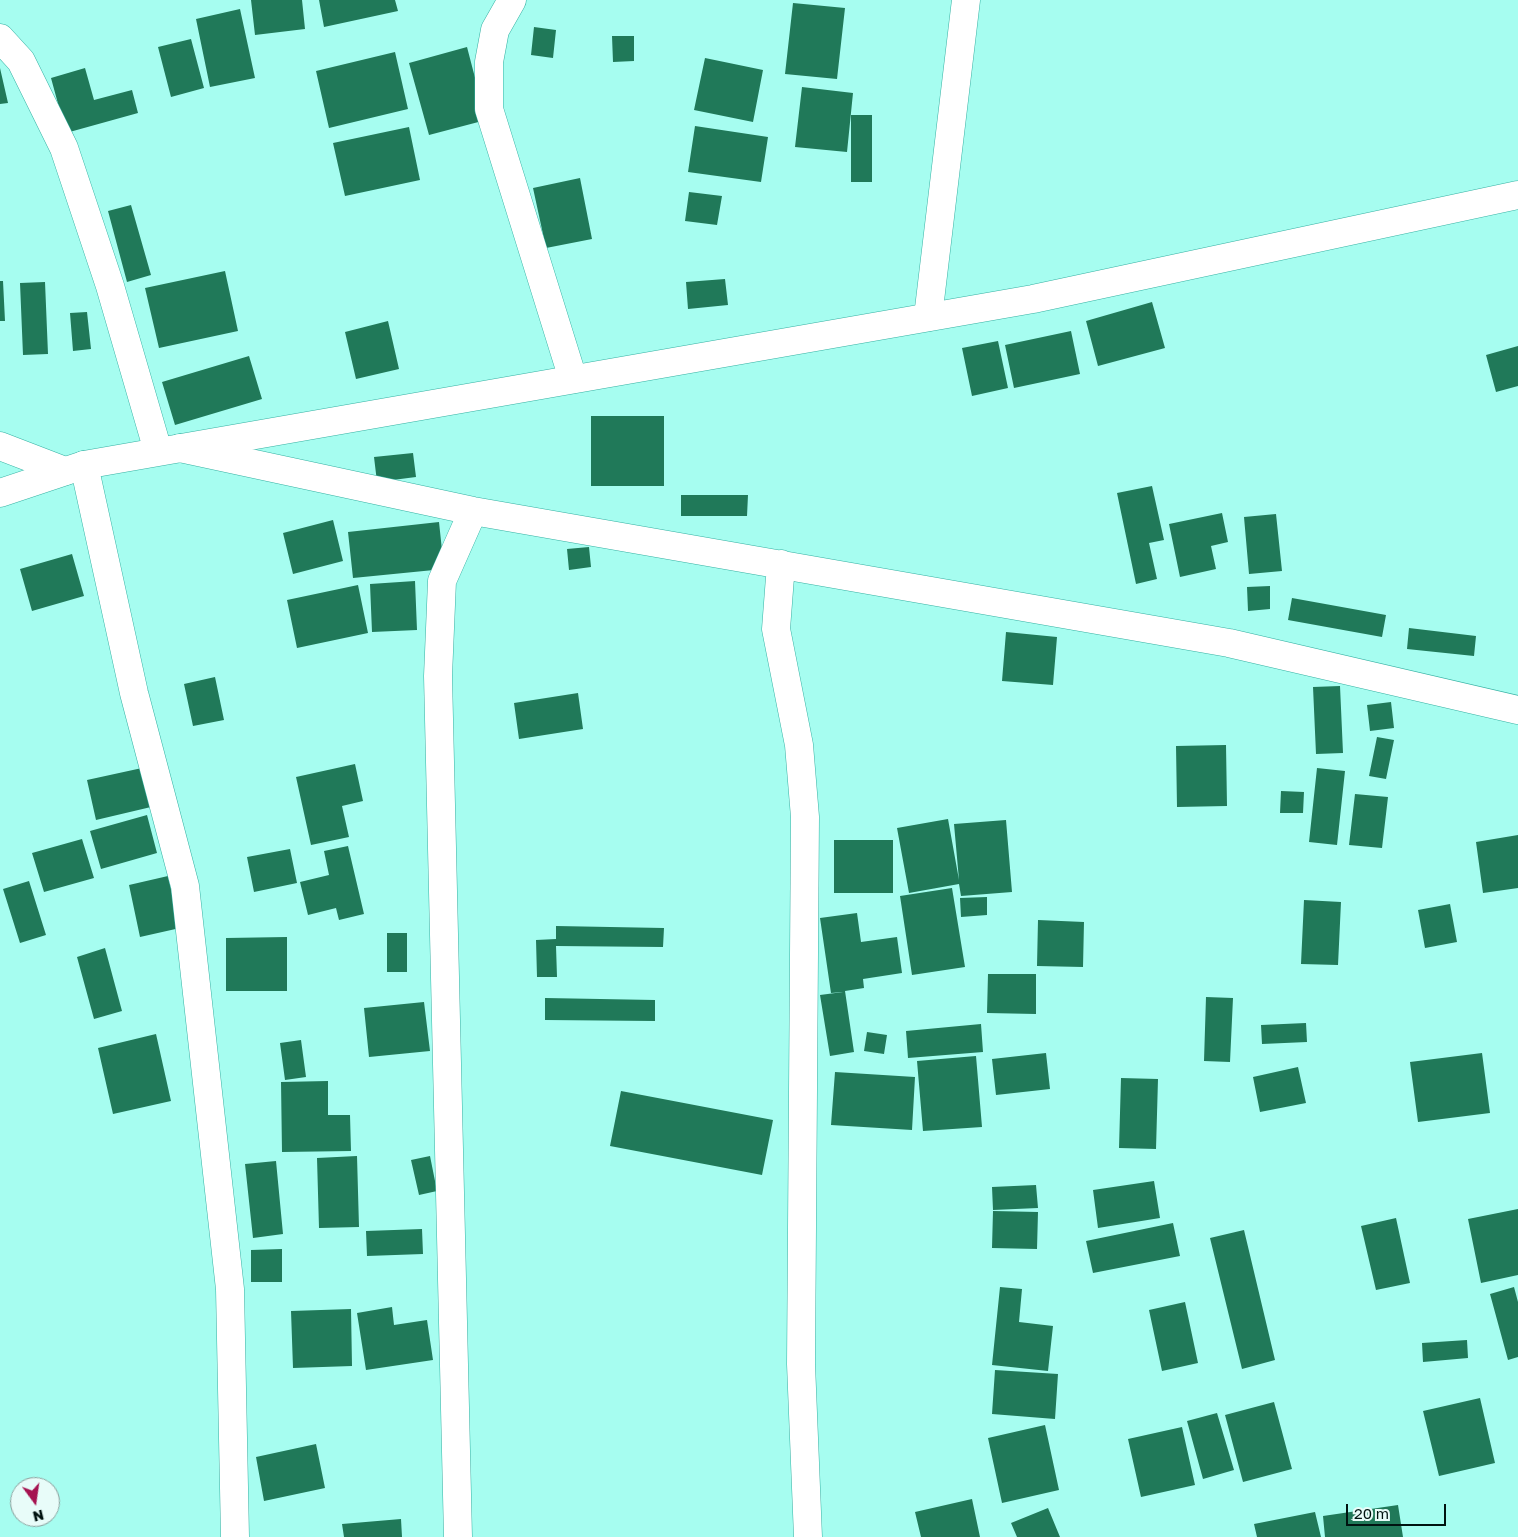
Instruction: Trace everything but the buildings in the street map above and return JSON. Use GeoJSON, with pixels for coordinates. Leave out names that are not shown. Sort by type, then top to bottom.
{"type":"FeatureCollection","features":[{"type":"Feature","properties":{"kind":"street"},"geometry":{"type":"LineString","coordinates":[[512,0],[495,30],[489,62],[489,108],[573,379]]}},
{"type":"Feature","properties":{"kind":"street"},"geometry":{"type":"LineString","coordinates":[[928,317],[966,0]]}},
{"type":"Feature","properties":{"kind":"street"},"geometry":{"type":"LineString","coordinates":[[0,38],[21,61],[64,148],[110,286],[169,449]]}},
{"type":"Feature","properties":{"kind":"street"},"geometry":{"type":"LineString","coordinates":[[0,493],[75,468],[169,449],[1033,299],[1518,195]]}},
{"type":"Feature","properties":{"kind":"street"},"geometry":{"type":"LineString","coordinates":[[0,446],[75,468]]}},
{"type":"Feature","properties":{"kind":"street"},"geometry":{"type":"LineString","coordinates":[[169,449],[473,511],[1229,642],[1518,710]]}},
{"type":"Feature","properties":{"kind":"street"},"geometry":{"type":"LineString","coordinates":[[75,468],[185,886],[230,1289],[235,1537]]}},
{"type":"Feature","properties":{"kind":"street"},"geometry":{"type":"LineString","coordinates":[[458,1537],[438,676],[442,580],[473,511]]}},
{"type":"Feature","properties":{"kind":"street"},"geometry":{"type":"LineString","coordinates":[[781,564],[776,629],[799,745],[805,817],[801,1364],[808,1537]]}}]}
